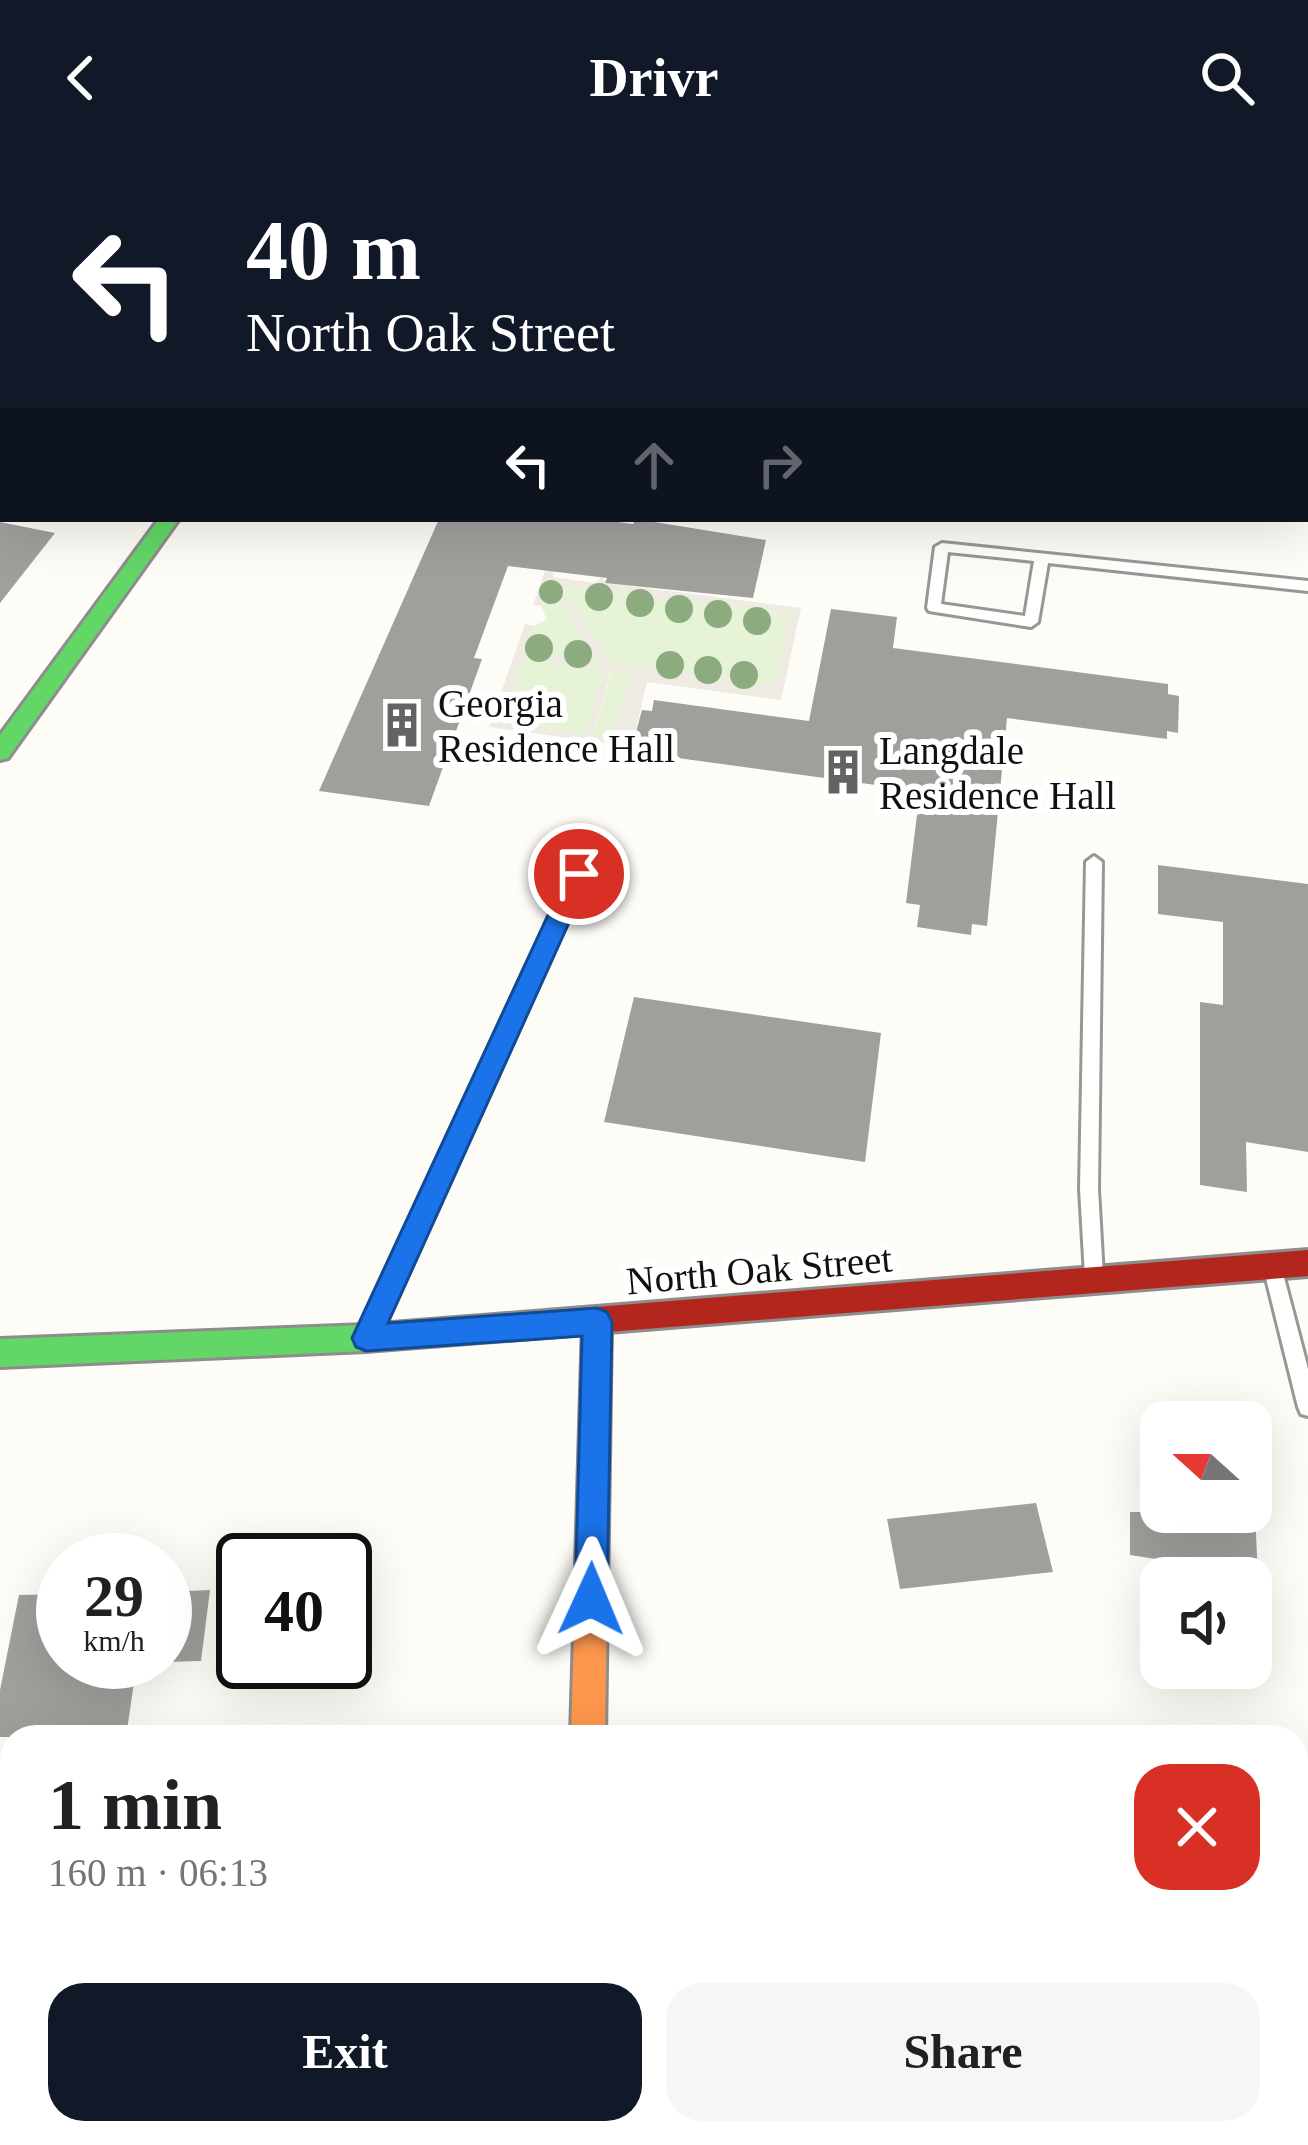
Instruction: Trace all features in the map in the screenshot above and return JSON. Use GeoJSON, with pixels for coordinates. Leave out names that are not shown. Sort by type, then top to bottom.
{"type":"FeatureCollection","features":[{"type":"Feature","properties":{"kind":"street"},"geometry":{"type":"LineString","coordinates":[[0,752],[167,522]]}},
{"type":"Feature","properties":{"kind":"street","name":"North Oak Street"},"geometry":{"type":"LineString","coordinates":[[0,1353],[366,1338],[1308,1263]]}},
{"type":"Feature","properties":{"kind":"street"},"geometry":{"type":"LineString","coordinates":[[588,1725],[597,1322]]}},
{"type":"Feature","properties":{"kind":"lane"},"geometry":{"type":"LineString","coordinates":[[1042,556],[1031,622],[934,608],[942,547],[1042,556],[1308,586]]}},
{"type":"Feature","properties":{"kind":"lane"},"geometry":{"type":"LineString","coordinates":[[1094,862],[1089,1189],[1095,1281]]}},
{"type":"Feature","properties":{"kind":"lane"},"geometry":{"type":"LineString","coordinates":[[366,1338],[579,874]]}},
{"type":"Feature","properties":{"kind":"lane"},"geometry":{"type":"LineString","coordinates":[[1272,1266],[1308,1407]]}},
{"type":"Feature","properties":{"kind":"green space"},"geometry":{"type":"Polygon","coordinates":[[[550,584],[601,663],[533,653],[527,647],[534,626],[547,619],[541,606],[550,584]]]}},
{"type":"Feature","properties":{"kind":"green space"},"geometry":{"type":"Polygon","coordinates":[[[558,585],[790,614],[776,680],[767,685],[612,664],[558,585]]]}},
{"type":"Feature","properties":{"kind":"green space"},"geometry":{"type":"Polygon","coordinates":[[[530,660],[604,669],[585,734],[501,723],[521,664],[530,660]]]}},
{"type":"Feature","properties":{"kind":"green space"},"geometry":{"type":"Polygon","coordinates":[[[612,670],[631,673],[613,739],[593,736],[612,670]]]}},
{"type":"Feature","properties":{"kind":"shaded area"},"geometry":{"type":"Polygon","coordinates":[[[545,571],[554,571],[553,577],[595,583],[602,577],[606,583],[801,608],[781,700],[647,682],[633,742],[642,748],[489,727],[525,624],[534,626],[527,647],[533,653],[600,662],[551,586],[541,606],[533,605],[545,571]],[[559,586],[612,664],[767,685],[776,680],[789,614],[559,586]],[[530,660],[521,664],[501,723],[585,734],[604,669],[530,660]],[[611,671],[593,735],[612,738],[631,674],[611,671]]]}},
{"type":"Feature","properties":{"kind":"building"},"geometry":{"type":"Polygon","coordinates":[[[0,522],[55,533],[0,603],[0,522]]]}},
{"type":"Feature","properties":{"kind":"building","name":"Georgia Residence Hall"},"geometry":{"type":"Polygon","coordinates":[[[438,522],[655,522],[766,540],[753,598],[605,583],[607,578],[508,566],[474,658],[482,659],[429,806],[319,791],[438,522]]]}},
{"type":"Feature","properties":{"kind":"building","name":"Langdale Residence Hall"},"geometry":{"type":"Polygon","coordinates":[[[831,609],[897,617],[893,648],[1168,684],[1168,694],[1179,696],[1178,733],[1167,731],[1167,739],[1007,718],[987,926],[972,924],[971,935],[917,927],[920,905],[906,903],[920,791],[641,753],[643,745],[633,743],[642,710],[652,711],[654,700],[809,721],[831,609]]]}},
{"type":"Feature","properties":{"kind":"building"},"geometry":{"type":"Polygon","coordinates":[[[1158,865],[1308,884],[1308,1152],[1246,1142],[1247,1192],[1200,1185],[1200,1002],[1223,1005],[1223,922],[1158,914],[1158,865]]]}},
{"type":"Feature","properties":{"kind":"building"},"geometry":{"type":"Polygon","coordinates":[[[634,997],[881,1033],[865,1162],[604,1122],[634,997]]]}},
{"type":"Feature","properties":{"kind":"building"},"geometry":{"type":"Polygon","coordinates":[[[1036,1503],[1053,1572],[900,1589],[887,1519],[1036,1503]]]}},
{"type":"Feature","properties":{"kind":"building"},"geometry":{"type":"Polygon","coordinates":[[[1130,1512],[1140,1512],[1140,1533],[1256,1533],[1257,1557],[1130,1555],[1130,1512]]]}},
{"type":"Feature","properties":{"kind":"building"},"geometry":{"type":"Polygon","coordinates":[[[210,1590],[201,1661],[192,1661],[192,1591],[210,1590]]]}},
{"type":"Feature","properties":{"kind":"building"},"geometry":{"type":"Polygon","coordinates":[[[19,1595],[36,1595],[36,1689],[133,1689],[128,1725],[0,1725],[0,1690],[19,1595]]]}},
{"type":"Feature","properties":{"kind":"traffic: fast"},"geometry":{"type":"LineString","coordinates":[[0,752],[167,522]]}},
{"type":"Feature","properties":{"kind":"traffic: fast"},"geometry":{"type":"LineString","coordinates":[[0,1353],[366,1338],[558,1323]]}},
{"type":"Feature","properties":{"kind":"traffic: slow"},"geometry":{"type":"LineString","coordinates":[[588,1725],[597,1322]]}},
{"type":"Feature","properties":{"kind":"traffic: jam"},"geometry":{"type":"LineString","coordinates":[[558,1323],[1308,1263]]}},
{"type":"Feature","properties":{"kind":"place","name":"Georgia Residence Hall"},"geometry":{"type":"Point","coordinates":[402,725]}},
{"type":"Feature","properties":{"kind":"place","name":"Langdale Residence Hall"},"geometry":{"type":"Point","coordinates":[843,772]}},
{"type":"Feature","properties":{"kind":"route"},"geometry":{"type":"LineString","coordinates":[[579,874],[366,1338],[597,1322],[591,1599]]}}]}
